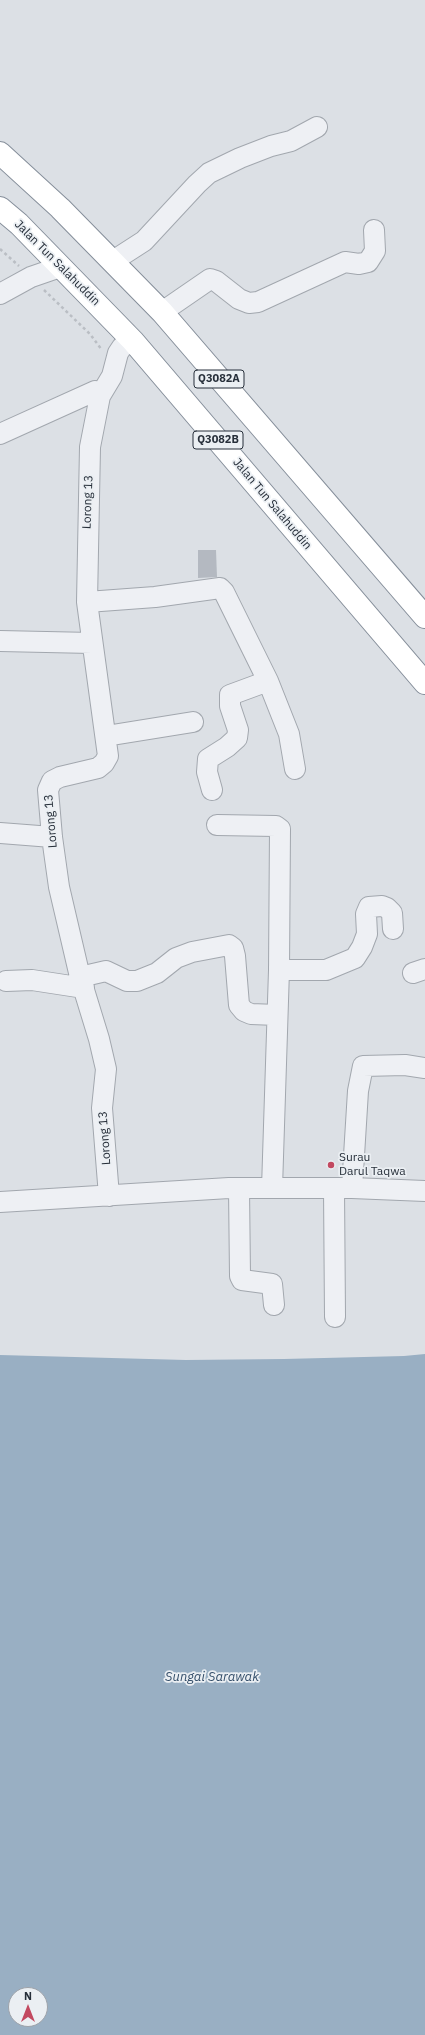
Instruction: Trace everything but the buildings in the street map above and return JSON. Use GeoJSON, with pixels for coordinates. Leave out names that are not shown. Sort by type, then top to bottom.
{"type":"FeatureCollection","features":[{"type":"Feature","properties":{"kind":"highway","name":"Q3082A"},"geometry":{"type":"LineString","coordinates":[[0,153],[60,208],[162,312],[425,617]]}},
{"type":"Feature","properties":{"kind":"highway","name":"Jalan Tun Salahuddin"},"geometry":{"type":"LineString","coordinates":[[0,208],[19,224],[133,341],[425,683]]}},
{"type":"Feature","properties":{"kind":"street"},"geometry":{"type":"LineString","coordinates":[[113,261],[144,241],[209,173],[240,158],[271,146],[291,141],[317,127]]}},
{"type":"Feature","properties":{"kind":"street"},"geometry":{"type":"LineString","coordinates":[[162,312],[210,279],[216,281],[239,299],[249,303],[258,302],[345,262],[359,264],[368,262],[375,251],[374,230]]}},
{"type":"Feature","properties":{"kind":"street"},"geometry":{"type":"LineString","coordinates":[[0,294],[31,277],[60,267]]}},
{"type":"Feature","properties":{"kind":"street","name":"Lorong 13"},"geometry":{"type":"LineString","coordinates":[[109,1196],[102,1108],[106,1069],[100,1039],[82,982],[59,887],[52,838],[48,790],[52,781],[60,777],[98,768],[104,763],[108,756],[87,602],[90,447],[103,392],[115,366],[118,353],[122,347],[133,341]]}},
{"type":"Feature","properties":{"kind":"street"},"geometry":{"type":"LineString","coordinates":[[0,434],[95,391],[103,392]]}},
{"type":"Feature","properties":{"kind":"street"},"geometry":{"type":"LineString","coordinates":[[87,602],[155,597],[220,588],[224,592],[268,681],[289,734],[295,769]]}},
{"type":"Feature","properties":{"kind":"street"},"geometry":{"type":"LineString","coordinates":[[0,641],[92,643]]}},
{"type":"Feature","properties":{"kind":"street"},"geometry":{"type":"LineString","coordinates":[[212,790],[207,772],[208,759],[227,747],[237,738],[238,730],[230,706],[230,695],[268,681]]}},
{"type":"Feature","properties":{"kind":"street"},"geometry":{"type":"LineString","coordinates":[[106,736],[193,722]]}},
{"type":"Feature","properties":{"kind":"street"},"geometry":{"type":"LineString","coordinates":[[217,825],[276,826],[280,829],[279,970],[272,1188]]}},
{"type":"Feature","properties":{"kind":"street"},"geometry":{"type":"LineString","coordinates":[[0,833],[52,838]]}},
{"type":"Feature","properties":{"kind":"street"},"geometry":{"type":"LineString","coordinates":[[279,970],[326,970],[354,958],[362,947],[367,934],[366,914],[369,907],[382,906],[387,908],[392,913],[393,929]]}},
{"type":"Feature","properties":{"kind":"street"},"geometry":{"type":"LineString","coordinates":[[6,981],[32,980],[82,982],[106,971],[127,980],[137,980],[157,973],[176,958],[192,952],[229,946],[233,948],[235,956],[239,1005],[244,1012],[251,1014],[277,1015]]}},
{"type":"Feature","properties":{"kind":"street"},"geometry":{"type":"LineString","coordinates":[[335,1317],[343,1188],[363,1066],[405,1065],[425,1068]]}},
{"type":"Feature","properties":{"kind":"street"},"geometry":{"type":"LineString","coordinates":[[239,1188],[240,1276],[242,1280],[272,1284],[274,1306]]}},
{"type":"Feature","properties":{"kind":"street"},"geometry":{"type":"LineString","coordinates":[[0,1202],[239,1188],[425,1190]]}},
{"type":"Feature","properties":{"kind":"path"},"geometry":{"type":"LineString","coordinates":[[0,249],[90,334],[115,366]]}},
{"type":"Feature","properties":{"kind":"water","name":"Sungai Sarawak"},"geometry":{"type":"Polygon","coordinates":[[[425,1354],[425,2035],[0,2035],[0,1355],[186,1360],[404,1356],[425,1354]]]}},
{"type":"Feature","properties":{"kind":"place","name":"Surau Darul Taqwa"},"geometry":{"type":"Point","coordinates":[331,1165]}}]}
